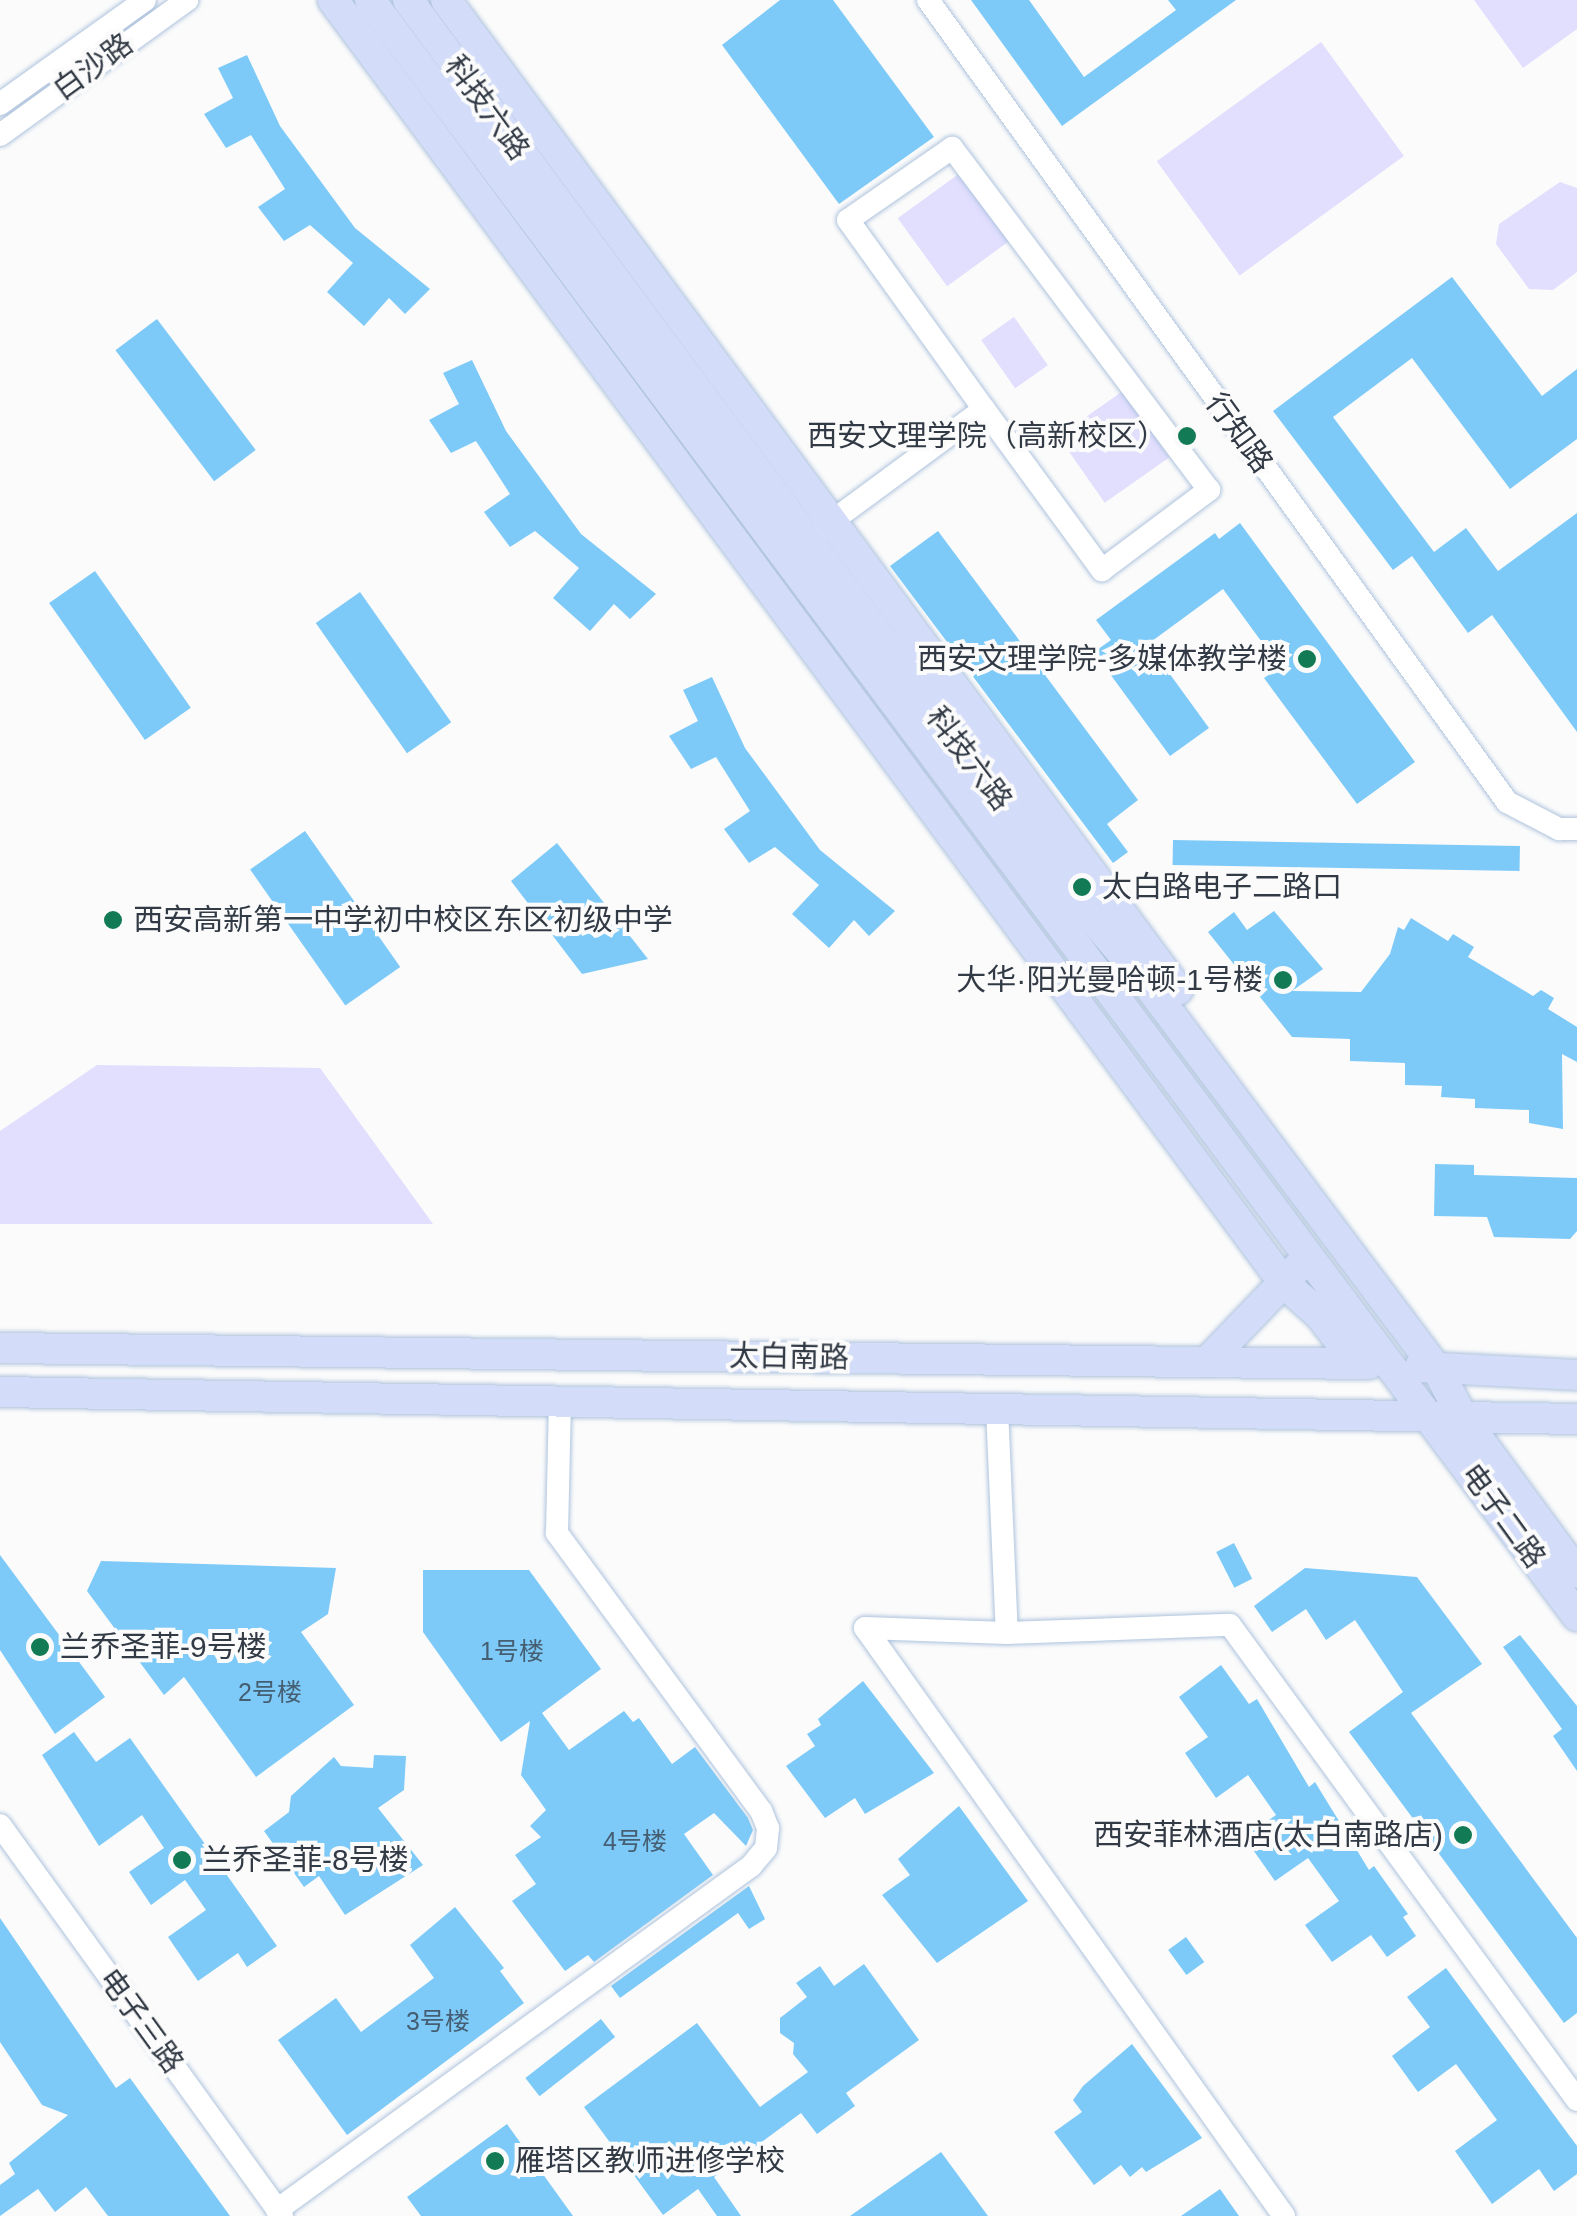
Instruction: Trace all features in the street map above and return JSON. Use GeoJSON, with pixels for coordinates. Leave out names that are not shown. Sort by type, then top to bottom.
{"type":"FeatureCollection","features":[{"type":"Feature","properties":{"kind":"main road"},"geometry":{"type":"LineString","coordinates":[[334,0],[1285,1284],[1320,1315],[1357,1364]]}},
{"type":"Feature","properties":{"kind":"main road","name":"科技六路"},"geometry":{"type":"LineString","coordinates":[[370,0],[796,548],[1448,1369],[1462,1418]]}},
{"type":"Feature","properties":{"kind":"main road","name":"科技六路"},"geometry":{"type":"LineString","coordinates":[[408,0],[796,548],[1429,1416]]}},
{"type":"Feature","properties":{"kind":"main road"},"geometry":{"type":"LineString","coordinates":[[446,0],[1448,1369]]}},
{"type":"Feature","properties":{"kind":"main road"},"geometry":{"type":"LineString","coordinates":[[1208,1362],[1285,1284],[1308,1254]]}},
{"type":"Feature","properties":{"kind":"main road","name":"太白南路"},"geometry":{"type":"LineString","coordinates":[[0,1348],[1391,1364],[1577,1376]]}},
{"type":"Feature","properties":{"kind":"main road","name":"太白南路"},"geometry":{"type":"LineString","coordinates":[[0,1392],[1577,1420]]}},
{"type":"Feature","properties":{"kind":"main road","name":"电子二路"},"geometry":{"type":"LineString","coordinates":[[1429,1416],[1577,1616]]}},
{"type":"Feature","properties":{"kind":"main road","name":"电子二路"},"geometry":{"type":"LineString","coordinates":[[1462,1418],[1577,1573]]}},
{"type":"Feature","properties":{"kind":"street","name":"白沙路"},"geometry":{"type":"LineString","coordinates":[[0,104],[145,0]]}},
{"type":"Feature","properties":{"kind":"street","name":"白沙路"},"geometry":{"type":"LineString","coordinates":[[0,135],[187,0]]}},
{"type":"Feature","properties":{"kind":"street","name":"行知路"},"geometry":{"type":"LineString","coordinates":[[928,0],[1507,802],[1559,829],[1577,828]]}},
{"type":"Feature","properties":{"kind":"street"},"geometry":{"type":"LineString","coordinates":[[952,148],[1209,490],[1102,570],[984,409],[848,220],[952,148]]}},
{"type":"Feature","properties":{"kind":"street"},"geometry":{"type":"LineString","coordinates":[[796,548],[984,409]]}},
{"type":"Feature","properties":{"kind":"street"},"geometry":{"type":"LineString","coordinates":[[279,2213],[751,1866],[766,1848],[768,1828],[761,1811],[557,1534],[560,1401]]}},
{"type":"Feature","properties":{"kind":"street"},"geometry":{"type":"LineString","coordinates":[[997,1408],[1008,1633]]}},
{"type":"Feature","properties":{"kind":"street"},"geometry":{"type":"LineString","coordinates":[[1284,2216],[865,1628],[1008,1633],[1230,1625],[1577,2100]]}},
{"type":"Feature","properties":{"kind":"street","name":"电子三路"},"geometry":{"type":"LineString","coordinates":[[0,1826],[279,2213]]}},
{"type":"Feature","properties":{"kind":"shaded area"},"geometry":{"type":"Polygon","coordinates":[[[1474,0],[1577,0],[1577,29],[1523,68],[1474,0]]]}},
{"type":"Feature","properties":{"kind":"shaded area"},"geometry":{"type":"Polygon","coordinates":[[[1321,42],[1404,156],[1240,275],[1157,161],[1321,42]]]}},
{"type":"Feature","properties":{"kind":"shaded area"},"geometry":{"type":"Polygon","coordinates":[[[960,173],[1009,241],[947,286],[898,218],[960,173]]]}},
{"type":"Feature","properties":{"kind":"shaded area"},"geometry":{"type":"Polygon","coordinates":[[[1560,182],[1577,188],[1577,272],[1553,290],[1529,289],[1496,244],[1499,224],[1560,182]]]}},
{"type":"Feature","properties":{"kind":"shaded area"},"geometry":{"type":"Polygon","coordinates":[[[1014,317],[1048,365],[1015,388],[981,340],[1014,317]]]}},
{"type":"Feature","properties":{"kind":"shaded area"},"geometry":{"type":"Polygon","coordinates":[[[1123,391],[1169,457],[1105,503],[1058,436],[1123,391]]]}},
{"type":"Feature","properties":{"kind":"shaded area"},"geometry":{"type":"Polygon","coordinates":[[[97,1065],[320,1068],[433,1224],[0,1224],[0,1131],[97,1065]]]}},
{"type":"Feature","properties":{"kind":"building"},"geometry":{"type":"Polygon","coordinates":[[[780,0],[833,0],[934,137],[839,204],[722,45],[780,0]]]}},
{"type":"Feature","properties":{"kind":"building"},"geometry":{"type":"Polygon","coordinates":[[[971,0],[1029,0],[1084,77],[1176,10],[1168,0],[1236,0],[1062,126],[971,0]]]}},
{"type":"Feature","properties":{"kind":"building"},"geometry":{"type":"Polygon","coordinates":[[[247,55],[280,126],[355,228],[430,289],[405,314],[389,298],[364,326],[327,292],[353,263],[310,225],[284,241],[258,207],[285,189],[251,135],[226,148],[204,114],[233,98],[218,68],[247,55]]]}},
{"type":"Feature","properties":{"kind":"building"},"geometry":{"type":"Polygon","coordinates":[[[1452,277],[1542,396],[1577,369],[1577,439],[1510,489],[1412,358],[1333,417],[1434,552],[1466,528],[1498,571],[1577,513],[1577,732],[1492,615],[1468,633],[1412,556],[1393,570],[1273,411],[1452,277]]]}},
{"type":"Feature","properties":{"kind":"building"},"geometry":{"type":"Polygon","coordinates":[[[157,319],[256,450],[214,481],[115,350],[157,319]]]}},
{"type":"Feature","properties":{"kind":"building"},"geometry":{"type":"Polygon","coordinates":[[[472,360],[506,431],[581,534],[656,594],[630,619],[614,604],[590,631],[553,598],[579,568],[535,531],[510,547],[484,512],[510,494],[476,441],[451,453],[429,420],[459,404],[443,373],[472,360]]]}},
{"type":"Feature","properties":{"kind":"building","name":"西安文理学院-多媒体教学楼"},"geometry":{"type":"Polygon","coordinates":[[[1240,523],[1415,762],[1357,804],[1264,678],[1280,667],[1223,589],[1148,644],[1209,728],[1170,756],[1094,652],[1111,640],[1096,620],[1215,533],[1219,539],[1240,523]]]}},
{"type":"Feature","properties":{"kind":"building"},"geometry":{"type":"Polygon","coordinates":[[[938,531],[1138,800],[1107,824],[1128,852],[1113,863],[890,566],[938,531]]]}},
{"type":"Feature","properties":{"kind":"building"},"geometry":{"type":"Polygon","coordinates":[[[95,571],[191,708],[145,740],[49,603],[95,571]]]}},
{"type":"Feature","properties":{"kind":"building"},"geometry":{"type":"Polygon","coordinates":[[[360,592],[451,722],[407,753],[316,623],[360,592]]]}},
{"type":"Feature","properties":{"kind":"building"},"geometry":{"type":"Polygon","coordinates":[[[712,677],[745,748],[820,850],[895,911],[869,936],[854,920],[829,948],[792,914],[819,885],[775,847],[749,863],[724,829],[750,811],[716,757],[691,769],[669,736],[698,721],[683,690],[712,677]]]}},
{"type":"Feature","properties":{"kind":"building"},"geometry":{"type":"Polygon","coordinates":[[[305,831],[400,967],[345,1005],[250,869],[305,831]]]}},
{"type":"Feature","properties":{"kind":"building"},"geometry":{"type":"Polygon","coordinates":[[[1173,840],[1520,846],[1520,871],[1173,865],[1173,840]]]}},
{"type":"Feature","properties":{"kind":"building"},"geometry":{"type":"Polygon","coordinates":[[[557,843],[648,959],[582,974],[511,881],[557,843]]]}},
{"type":"Feature","properties":{"kind":"building"},"geometry":{"type":"Polygon","coordinates":[[[1274,911],[1323,969],[1292,991],[1361,992],[1390,954],[1398,927],[1404,930],[1411,918],[1448,941],[1453,934],[1474,947],[1468,957],[1533,996],[1541,990],[1554,998],[1548,1009],[1577,1027],[1577,1062],[1562,1054],[1563,1129],[1529,1123],[1529,1110],[1475,1108],[1475,1099],[1441,1097],[1442,1086],[1405,1085],[1405,1063],[1350,1061],[1350,1039],[1292,1037],[1208,932],[1234,912],[1247,930],[1274,911]]]}},
{"type":"Feature","properties":{"kind":"building"},"geometry":{"type":"Polygon","coordinates":[[[1435,1164],[1474,1165],[1474,1175],[1577,1178],[1577,1231],[1570,1239],[1494,1237],[1487,1217],[1434,1216],[1435,1164]]]}},
{"type":"Feature","properties":{"kind":"building"},"geometry":{"type":"Polygon","coordinates":[[[1234,1543],[1252,1579],[1234,1588],[1216,1552],[1234,1543]]]}},
{"type":"Feature","properties":{"kind":"building","name":"兰乔圣菲-9号楼"},"geometry":{"type":"Polygon","coordinates":[[[0,1555],[105,1697],[55,1734],[0,1650],[0,1555]]]}},
{"type":"Feature","properties":{"kind":"building"},"geometry":{"type":"Polygon","coordinates":[[[101,1561],[336,1568],[328,1614],[301,1632],[354,1705],[256,1777],[184,1677],[164,1695],[87,1591],[101,1561]]]}},
{"type":"Feature","properties":{"kind":"building"},"geometry":{"type":"Polygon","coordinates":[[[1305,1568],[1417,1577],[1482,1664],[1411,1713],[1577,1938],[1577,2013],[1564,2023],[1349,1732],[1403,1692],[1355,1620],[1326,1640],[1306,1609],[1272,1632],[1254,1606],[1305,1568]]]}},
{"type":"Feature","properties":{"kind":"building"},"geometry":{"type":"Polygon","coordinates":[[[423,1570],[529,1570],[601,1669],[542,1713],[569,1750],[624,1711],[633,1722],[639,1718],[672,1764],[695,1747],[748,1818],[753,1830],[746,1846],[714,1813],[684,1834],[713,1875],[594,1962],[588,1955],[565,1971],[512,1901],[536,1884],[515,1855],[541,1837],[530,1826],[546,1810],[521,1775],[530,1721],[501,1742],[423,1632],[423,1570]]]}},
{"type":"Feature","properties":{"kind":"building"},"geometry":{"type":"Polygon","coordinates":[[[1520,1635],[1577,1706],[1577,1771],[1553,1736],[1562,1729],[1503,1647],[1520,1635]]]}},
{"type":"Feature","properties":{"kind":"building"},"geometry":{"type":"Polygon","coordinates":[[[1221,1665],[1249,1704],[1257,1699],[1309,1787],[1315,1782],[1369,1870],[1374,1866],[1408,1914],[1403,1917],[1416,1936],[1387,1957],[1371,1935],[1332,1962],[1305,1925],[1339,1901],[1308,1858],[1275,1881],[1244,1837],[1276,1815],[1248,1775],[1216,1798],[1185,1753],[1208,1737],[1179,1697],[1221,1665]]]}},
{"type":"Feature","properties":{"kind":"building"},"geometry":{"type":"Polygon","coordinates":[[[863,1681],[934,1773],[865,1814],[855,1798],[825,1818],[786,1766],[815,1746],[807,1734],[821,1725],[818,1719],[863,1681]]]}},
{"type":"Feature","properties":{"kind":"building","name":"兰乔圣菲-8号楼"},"geometry":{"type":"Polygon","coordinates":[[[74,1732],[96,1762],[130,1738],[277,1946],[247,1967],[238,1953],[198,1981],[168,1937],[206,1910],[185,1880],[151,1905],[129,1872],[164,1848],[142,1815],[99,1846],[42,1755],[74,1732]]]}},
{"type":"Feature","properties":{"kind":"building"},"geometry":{"type":"Polygon","coordinates":[[[374,1755],[406,1756],[404,1790],[378,1808],[423,1865],[345,1915],[319,1876],[304,1887],[264,1831],[289,1812],[291,1796],[334,1757],[341,1766],[373,1768],[374,1755]]]}},
{"type":"Feature","properties":{"kind":"building"},"geometry":{"type":"Polygon","coordinates":[[[959,1806],[1028,1901],[937,1963],[882,1895],[910,1875],[898,1859],[959,1806]]]}},
{"type":"Feature","properties":{"kind":"building"},"geometry":{"type":"Polygon","coordinates":[[[749,1886],[765,1919],[749,1929],[738,1913],[620,1998],[611,1986],[749,1886]]]}},
{"type":"Feature","properties":{"kind":"building"},"geometry":{"type":"Polygon","coordinates":[[[455,1907],[504,1968],[500,1971],[524,2003],[347,2135],[278,2040],[336,1998],[361,2032],[434,1978],[410,1945],[455,1907]]]}},
{"type":"Feature","properties":{"kind":"building"},"geometry":{"type":"Polygon","coordinates":[[[0,1918],[116,2088],[130,2078],[230,2216],[108,2216],[86,2187],[55,2212],[38,2189],[0,2216],[0,2185],[15,2174],[9,2163],[68,2115],[42,2105],[0,2042],[0,1918]]]}},
{"type":"Feature","properties":{"kind":"building"},"geometry":{"type":"Polygon","coordinates":[[[1186,1937],[1204,1962],[1186,1975],[1168,1950],[1186,1937]]]}},
{"type":"Feature","properties":{"kind":"building"},"geometry":{"type":"Polygon","coordinates":[[[864,1964],[919,2040],[846,2093],[855,2106],[817,2134],[801,2113],[714,2177],[741,2216],[717,2216],[698,2189],[663,2215],[584,2107],[697,2023],[760,2107],[808,2072],[793,2054],[794,2043],[780,2033],[780,2018],[807,1997],[796,1983],[820,1966],[834,1986],[864,1964]]]}},
{"type":"Feature","properties":{"kind":"building"},"geometry":{"type":"Polygon","coordinates":[[[1446,1968],[1577,2146],[1577,2174],[1554,2191],[1539,2169],[1492,2204],[1455,2151],[1497,2120],[1456,2064],[1418,2092],[1392,2056],[1430,2027],[1407,1997],[1446,1968]]]}},
{"type":"Feature","properties":{"kind":"building"},"geometry":{"type":"Polygon","coordinates":[[[601,2019],[615,2037],[540,2096],[525,2078],[601,2019]]]}},
{"type":"Feature","properties":{"kind":"building"},"geometry":{"type":"Polygon","coordinates":[[[1132,2044],[1202,2138],[1146,2172],[1142,2167],[1130,2177],[1121,2165],[1094,2185],[1054,2132],[1082,2112],[1073,2100],[1083,2086],[1132,2044]]]}},
{"type":"Feature","properties":{"kind":"building","name":"雁塔区教师进修学校"},"geometry":{"type":"Polygon","coordinates":[[[507,2124],[573,2216],[421,2216],[407,2197],[507,2124]]]}},
{"type":"Feature","properties":{"kind":"building"},"geometry":{"type":"Polygon","coordinates":[[[941,2152],[988,2216],[850,2216],[941,2152]]]}},
{"type":"Feature","properties":{"kind":"building"},"geometry":{"type":"Polygon","coordinates":[[[1220,2189],[1239,2216],[1181,2216],[1220,2189]]]}},
{"type":"Feature","properties":{"kind":"place","name":"西安文理学院（高新校区）"},"geometry":{"type":"Point","coordinates":[1187,436]}},
{"type":"Feature","properties":{"kind":"place","name":"西安文理学院-多媒体教学楼"},"geometry":{"type":"Point","coordinates":[1307,659]}},
{"type":"Feature","properties":{"kind":"place","name":"太白路电子二路口"},"geometry":{"type":"Point","coordinates":[1082,887]}},
{"type":"Feature","properties":{"kind":"place","name":"西安高新第一中学初中校区东区初级中学"},"geometry":{"type":"Point","coordinates":[113,920]}},
{"type":"Feature","properties":{"kind":"place","name":"大华·阳光曼哈顿-1号楼"},"geometry":{"type":"Point","coordinates":[1283,980]}},
{"type":"Feature","properties":{"kind":"place","name":"兰乔圣菲-9号楼"},"geometry":{"type":"Point","coordinates":[40,1647]}},
{"type":"Feature","properties":{"kind":"place","name":"西安菲林酒店(太白南路店)"},"geometry":{"type":"Point","coordinates":[1463,1835]}},
{"type":"Feature","properties":{"kind":"place","name":"兰乔圣菲-8号楼"},"geometry":{"type":"Point","coordinates":[182,1860]}},
{"type":"Feature","properties":{"kind":"place","name":"雁塔区教师进修学校"},"geometry":{"type":"Point","coordinates":[495,2161]}}]}
